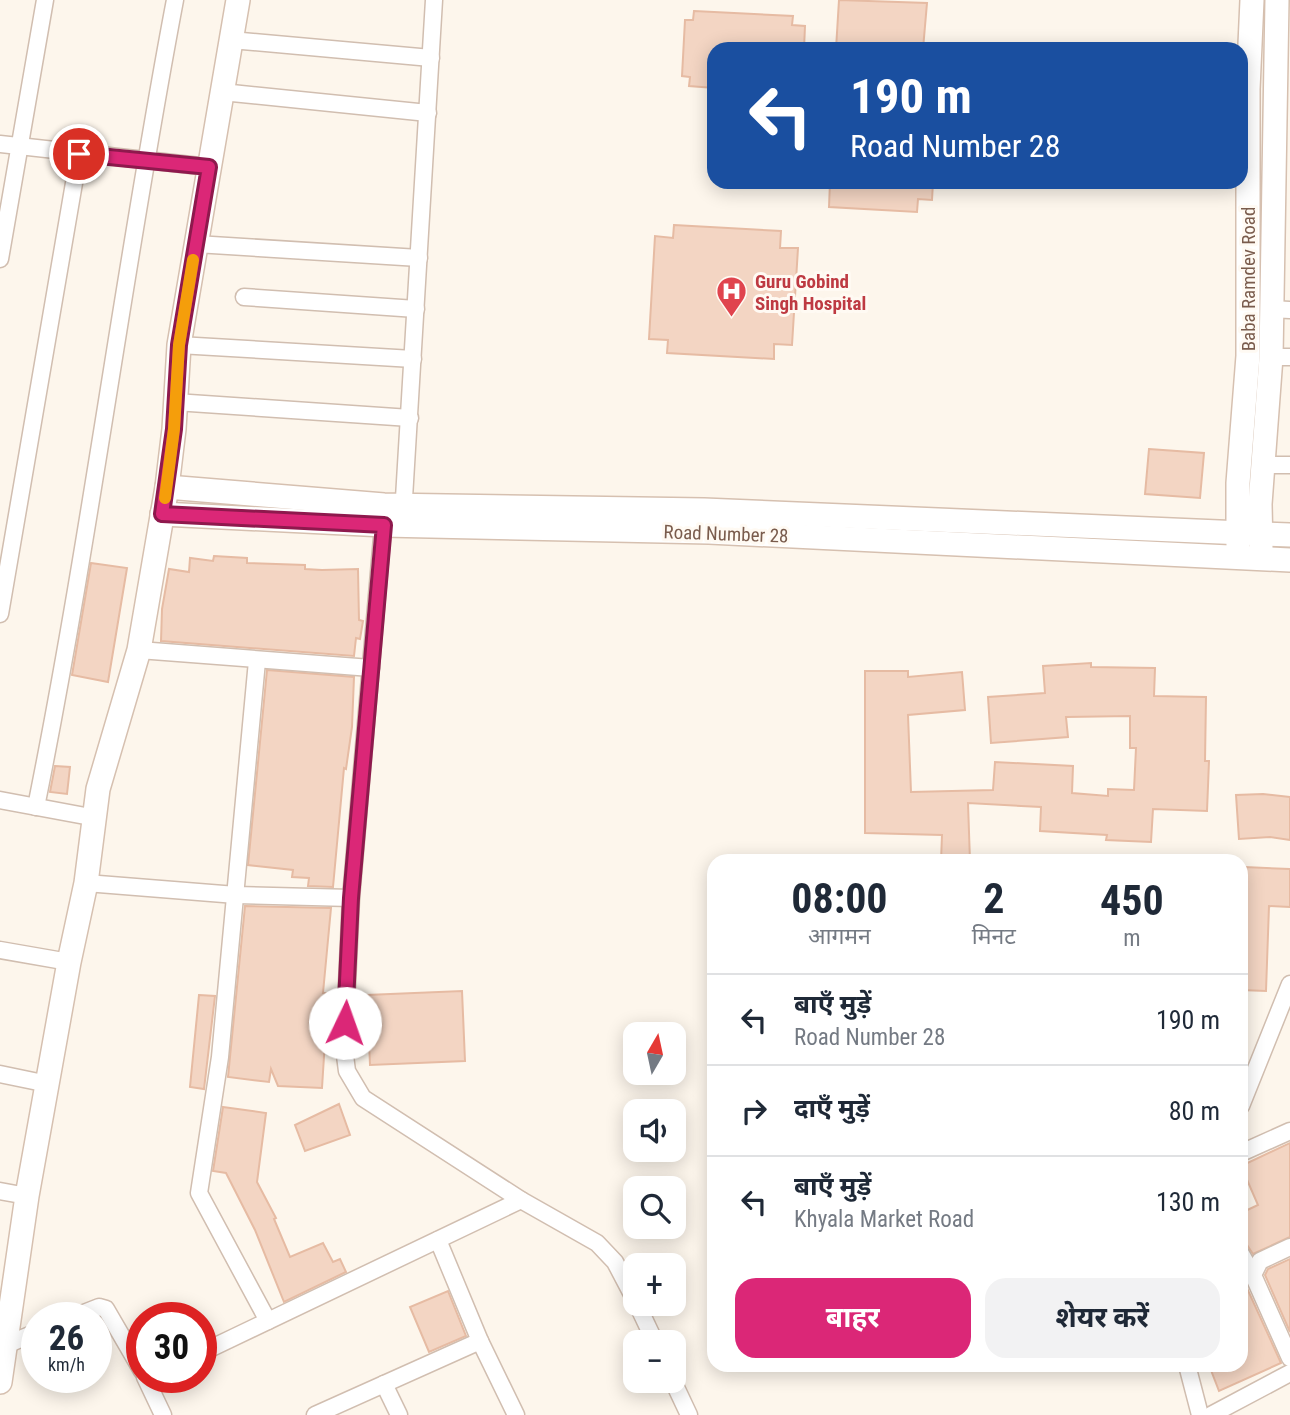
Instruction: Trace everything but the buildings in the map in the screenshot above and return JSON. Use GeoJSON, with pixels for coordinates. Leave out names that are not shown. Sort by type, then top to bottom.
{"type":"FeatureCollection","features":[{"type":"Feature","properties":{"kind":"street"},"geometry":{"type":"LineString","coordinates":[[0,259],[45,0]]}},
{"type":"Feature","properties":{"kind":"street"},"geometry":{"type":"LineString","coordinates":[[36,807],[64,666],[144,160],[174,0]]}},
{"type":"Feature","properties":{"kind":"street"},"geometry":{"type":"LineString","coordinates":[[0,1382],[8,1271],[27,1196],[86,883],[98,789],[139,650],[167,487],[179,345],[238,0]]}},
{"type":"Feature","properties":{"kind":"street"},"geometry":{"type":"LineString","coordinates":[[434,0],[410,418],[371,668],[351,898],[344,1048],[346,1071],[363,1098],[521,1200],[607,1251],[623,1279]]}},
{"type":"Feature","properties":{"kind":"street","name":"Baba Ramdev Road"},"geometry":{"type":"LineString","coordinates":[[1238,558],[1237,533],[1248,355],[1248,89],[1252,0]]}},
{"type":"Feature","properties":{"kind":"street"},"geometry":{"type":"LineString","coordinates":[[1262,559],[1259,504],[1280,357],[1282,88],[1277,0]]}},
{"type":"Feature","properties":{"kind":"street"},"geometry":{"type":"LineString","coordinates":[[231,40],[431,58]]}},
{"type":"Feature","properties":{"kind":"street"},"geometry":{"type":"LineString","coordinates":[[1248,89],[1282,88]]}},
{"type":"Feature","properties":{"kind":"street"},"geometry":{"type":"LineString","coordinates":[[222,92],[428,113]]}},
{"type":"Feature","properties":{"kind":"street"},"geometry":{"type":"LineString","coordinates":[[0,144],[209,167]]}},
{"type":"Feature","properties":{"kind":"street"},"geometry":{"type":"LineString","coordinates":[[0,614],[79,154]]}},
{"type":"Feature","properties":{"kind":"street"},"geometry":{"type":"LineString","coordinates":[[196,244],[419,258]]}},
{"type":"Feature","properties":{"kind":"street"},"geometry":{"type":"LineString","coordinates":[[244,297],[416,309]]}},
{"type":"Feature","properties":{"kind":"street"},"geometry":{"type":"LineString","coordinates":[[179,345],[413,359]]}},
{"type":"Feature","properties":{"kind":"street"},"geometry":{"type":"LineString","coordinates":[[174,402],[410,418]]}},
{"type":"Feature","properties":{"kind":"street"},"geometry":{"type":"LineString","coordinates":[[1264,465],[1290,465]]}},
{"type":"Feature","properties":{"kind":"street","name":"Road Number 28"},"geometry":{"type":"LineString","coordinates":[[167,487],[394,515]]}},
{"type":"Feature","properties":{"kind":"street","name":"Road Number 28"},"geometry":{"type":"LineString","coordinates":[[499,517],[704,510],[1290,535]]}},
{"type":"Feature","properties":{"kind":"street","name":"Road Number 28"},"geometry":{"type":"LineString","coordinates":[[162,514],[499,517],[709,532],[1290,560]]}},
{"type":"Feature","properties":{"kind":"street"},"geometry":{"type":"LineString","coordinates":[[139,650],[371,668]]}},
{"type":"Feature","properties":{"kind":"street"},"geometry":{"type":"LineString","coordinates":[[257,661],[220,1058],[199,1193],[268,1321]]}},
{"type":"Feature","properties":{"kind":"street"},"geometry":{"type":"LineString","coordinates":[[0,800],[96,818]]}},
{"type":"Feature","properties":{"kind":"street"},"geometry":{"type":"LineString","coordinates":[[86,883],[236,895],[351,898]]}},
{"type":"Feature","properties":{"kind":"street"},"geometry":{"type":"LineString","coordinates":[[0,950],[69,962]]}},
{"type":"Feature","properties":{"kind":"street"},"geometry":{"type":"LineString","coordinates":[[1248,1088],[1290,984]]}},
{"type":"Feature","properties":{"kind":"street"},"geometry":{"type":"LineString","coordinates":[[1273,1026],[1290,1019]]}},
{"type":"Feature","properties":{"kind":"street"},"geometry":{"type":"LineString","coordinates":[[0,1074],[48,1084]]}},
{"type":"Feature","properties":{"kind":"street"},"geometry":{"type":"LineString","coordinates":[[1248,1150],[1290,1131]]}},
{"type":"Feature","properties":{"kind":"street"},"geometry":{"type":"LineString","coordinates":[[0,1191],[27,1196]]}},
{"type":"Feature","properties":{"kind":"street"},"geometry":{"type":"LineString","coordinates":[[217,1345],[521,1200]]}},
{"type":"Feature","properties":{"kind":"street"},"geometry":{"type":"LineString","coordinates":[[438,1240],[480,1341],[516,1415]]}},
{"type":"Feature","properties":{"kind":"street"},"geometry":{"type":"LineString","coordinates":[[1253,1275],[1260,1261],[1290,1247]]}},
{"type":"Feature","properties":{"kind":"street"},"geometry":{"type":"LineString","coordinates":[[1248,1266],[1290,1358]]}},
{"type":"Feature","properties":{"kind":"street"},"geometry":{"type":"LineString","coordinates":[[112,1319],[126,1342]]}},
{"type":"Feature","properties":{"kind":"street"},"geometry":{"type":"LineString","coordinates":[[315,1415],[480,1341]]}},
{"type":"Feature","properties":{"kind":"street"},"geometry":{"type":"LineString","coordinates":[[3,1353],[21,1342]]}},
{"type":"Feature","properties":{"kind":"street"},"geometry":{"type":"LineString","coordinates":[[1189,1372],[1200,1415]]}},
{"type":"Feature","properties":{"kind":"street"},"geometry":{"type":"LineString","coordinates":[[1211,1415],[1290,1373]]}},
{"type":"Feature","properties":{"kind":"street"},"geometry":{"type":"LineString","coordinates":[[384,1384],[399,1415]]}},
{"type":"Feature","properties":{"kind":"street"},"geometry":{"type":"LineString","coordinates":[[153,1393],[163,1415]]}},
{"type":"Feature","properties":{"kind":"street"},"geometry":{"type":"LineString","coordinates":[[679,1393],[689,1415]]}},
{"type":"Feature","properties":{"kind":"slow traffic"},"geometry":{"type":"LineString","coordinates":[[165,498],[174,429],[179,345],[193,260]]}},
{"type":"Feature","properties":{"kind":"place","name":"Guru Gobind Singh Hospital"},"geometry":{"type":"Point","coordinates":[732,319]}},
{"type":"Feature","properties":{"kind":"route"},"geometry":{"type":"LineString","coordinates":[[79,154],[209,167],[179,345],[174,429],[162,514],[384,525],[351,898],[345,1023]]}}]}
